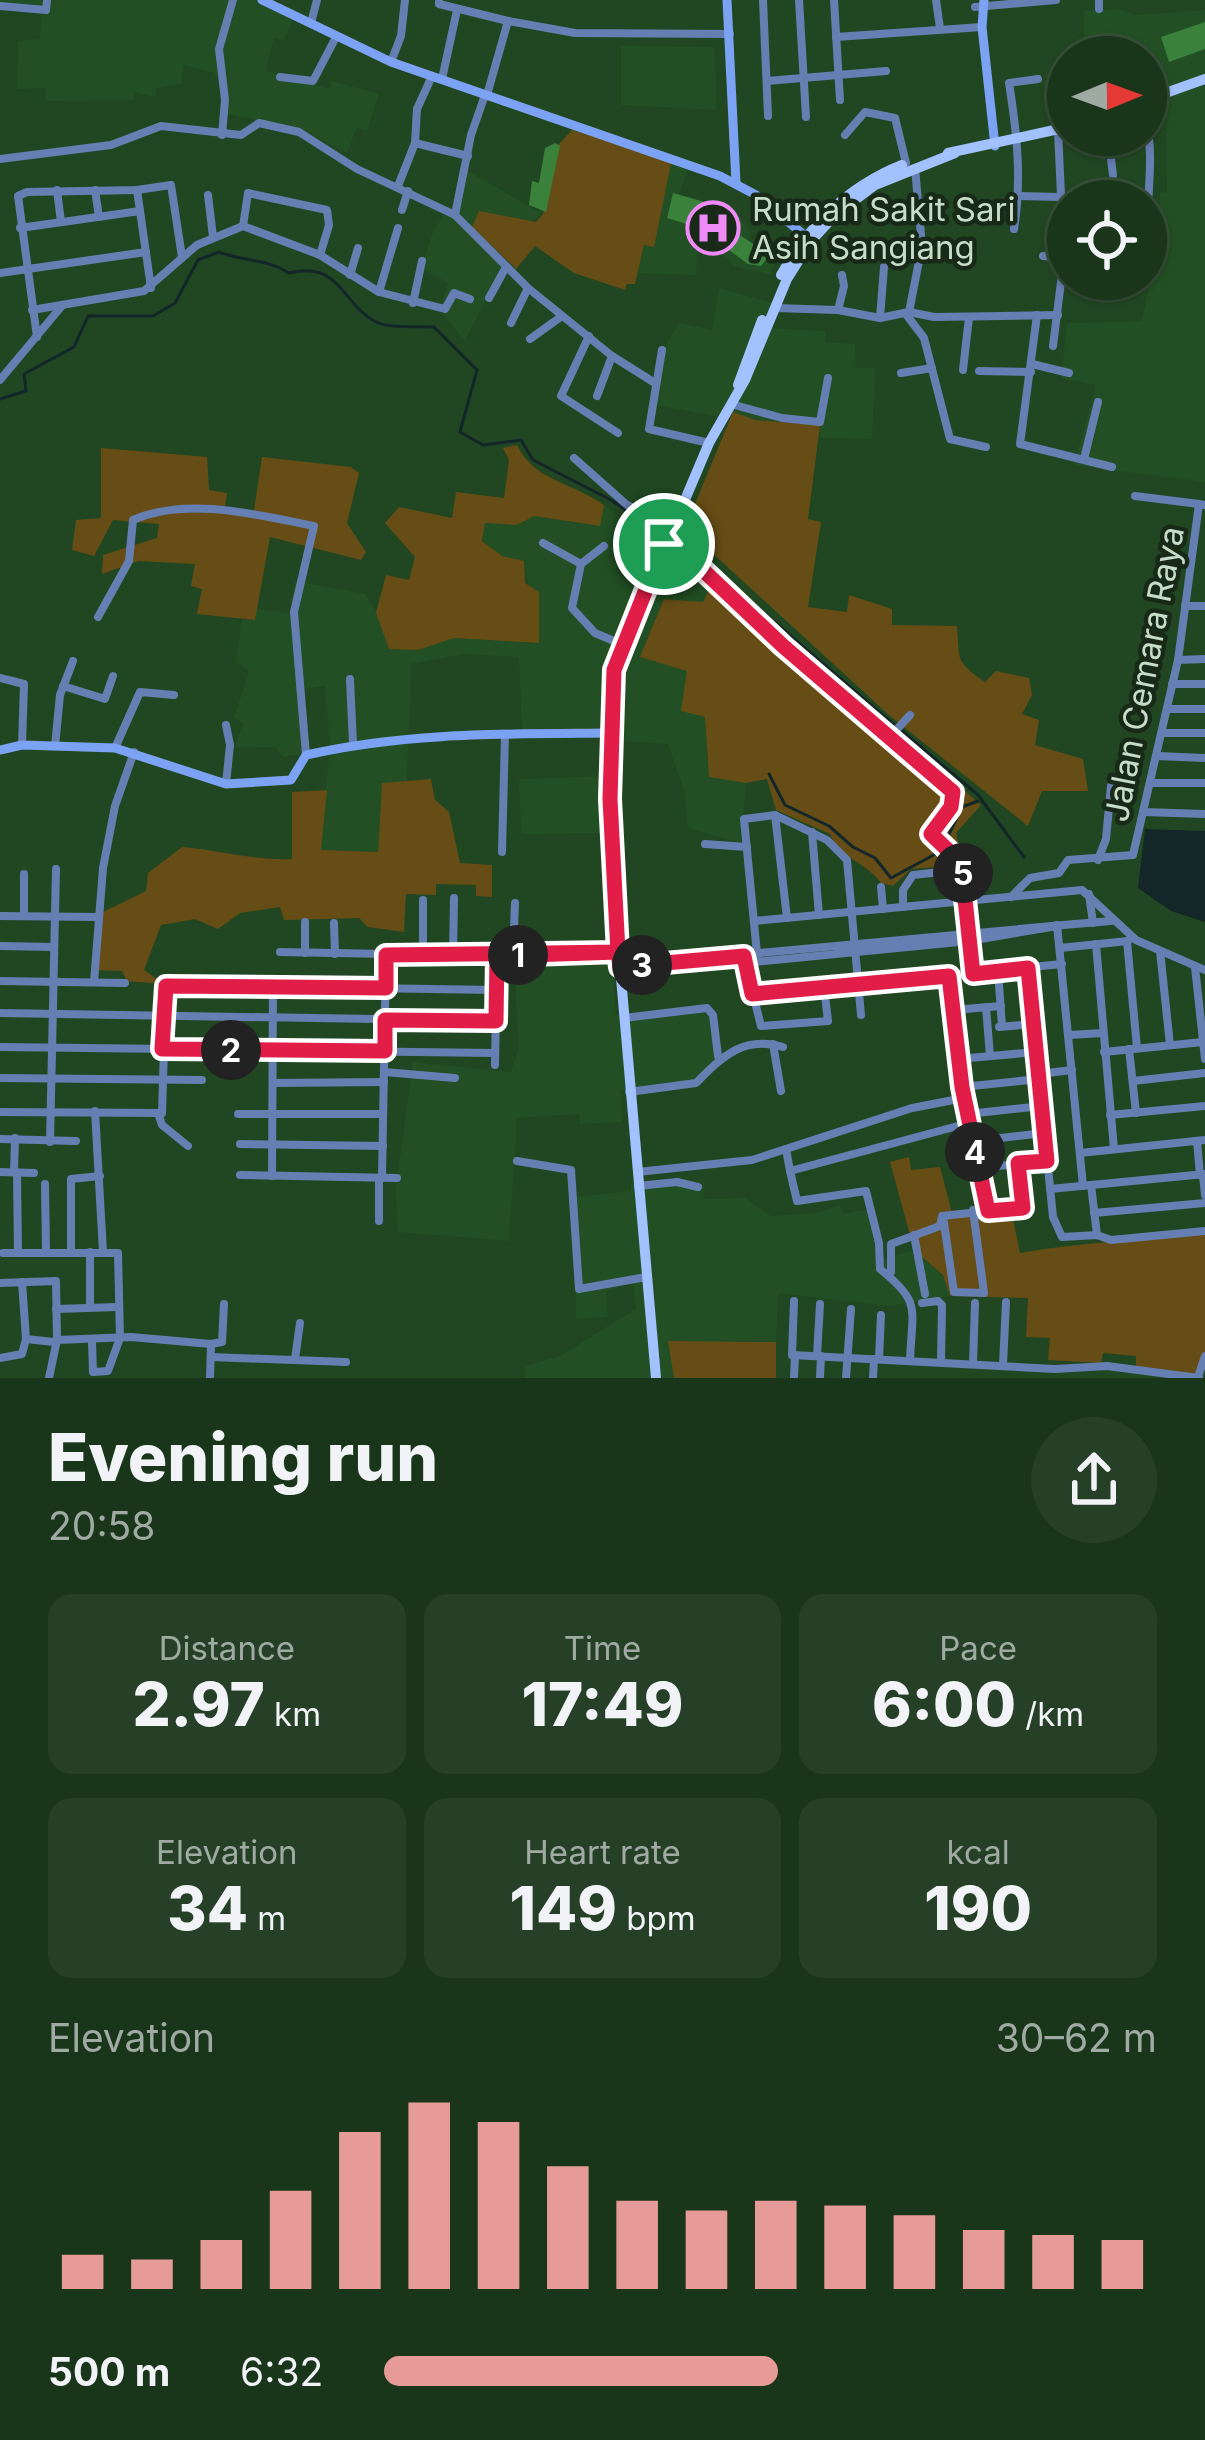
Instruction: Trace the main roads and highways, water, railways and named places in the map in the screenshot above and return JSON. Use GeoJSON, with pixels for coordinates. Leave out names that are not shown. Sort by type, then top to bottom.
{"type":"FeatureCollection","features":[{"type":"Feature","properties":{"kind":"main road"},"geometry":{"type":"LineString","coordinates":[[1167,93],[1205,79]]}},
{"type":"Feature","properties":{"kind":"main road"},"geometry":{"type":"LineString","coordinates":[[656,1378],[618,952],[610,733],[614,670],[621,644],[804,236],[833,212],[910,165],[1047,133]]}},
{"type":"Feature","properties":{"kind":"main road"},"geometry":{"type":"LineString","coordinates":[[738,385],[745,380],[784,277],[833,212]]}},
{"type":"Feature","properties":{"kind":"water"},"geometry":{"type":"Polygon","coordinates":[[[1145,829],[1205,831],[1205,922],[1171,911],[1138,888],[1145,829]]]}},
{"type":"Feature","properties":{"kind":"waterway"},"geometry":{"type":"LineString","coordinates":[[0,399],[26,391],[24,374],[74,347],[88,316],[153,316],[175,303],[198,260],[219,252],[289,273],[320,273],[376,322],[434,327],[477,370],[460,432],[483,445],[521,440],[533,460],[611,500],[663,536]]}},
{"type":"Feature","properties":{"kind":"waterway"},"geometry":{"type":"LineString","coordinates":[[671,540],[698,556],[894,725]]}},
{"type":"Feature","properties":{"kind":"waterway"},"geometry":{"type":"LineString","coordinates":[[902,731],[978,795],[1024,857]]}},
{"type":"Feature","properties":{"kind":"waterway"},"geometry":{"type":"LineString","coordinates":[[769,774],[785,805],[829,826],[875,858],[891,878],[941,851],[962,807],[978,801]]}},
{"type":"Feature","properties":{"kind":"place","name":"Rumah Sakit Sari Asih Sangiang"},"geometry":{"type":"Point","coordinates":[713,228]}}]}
